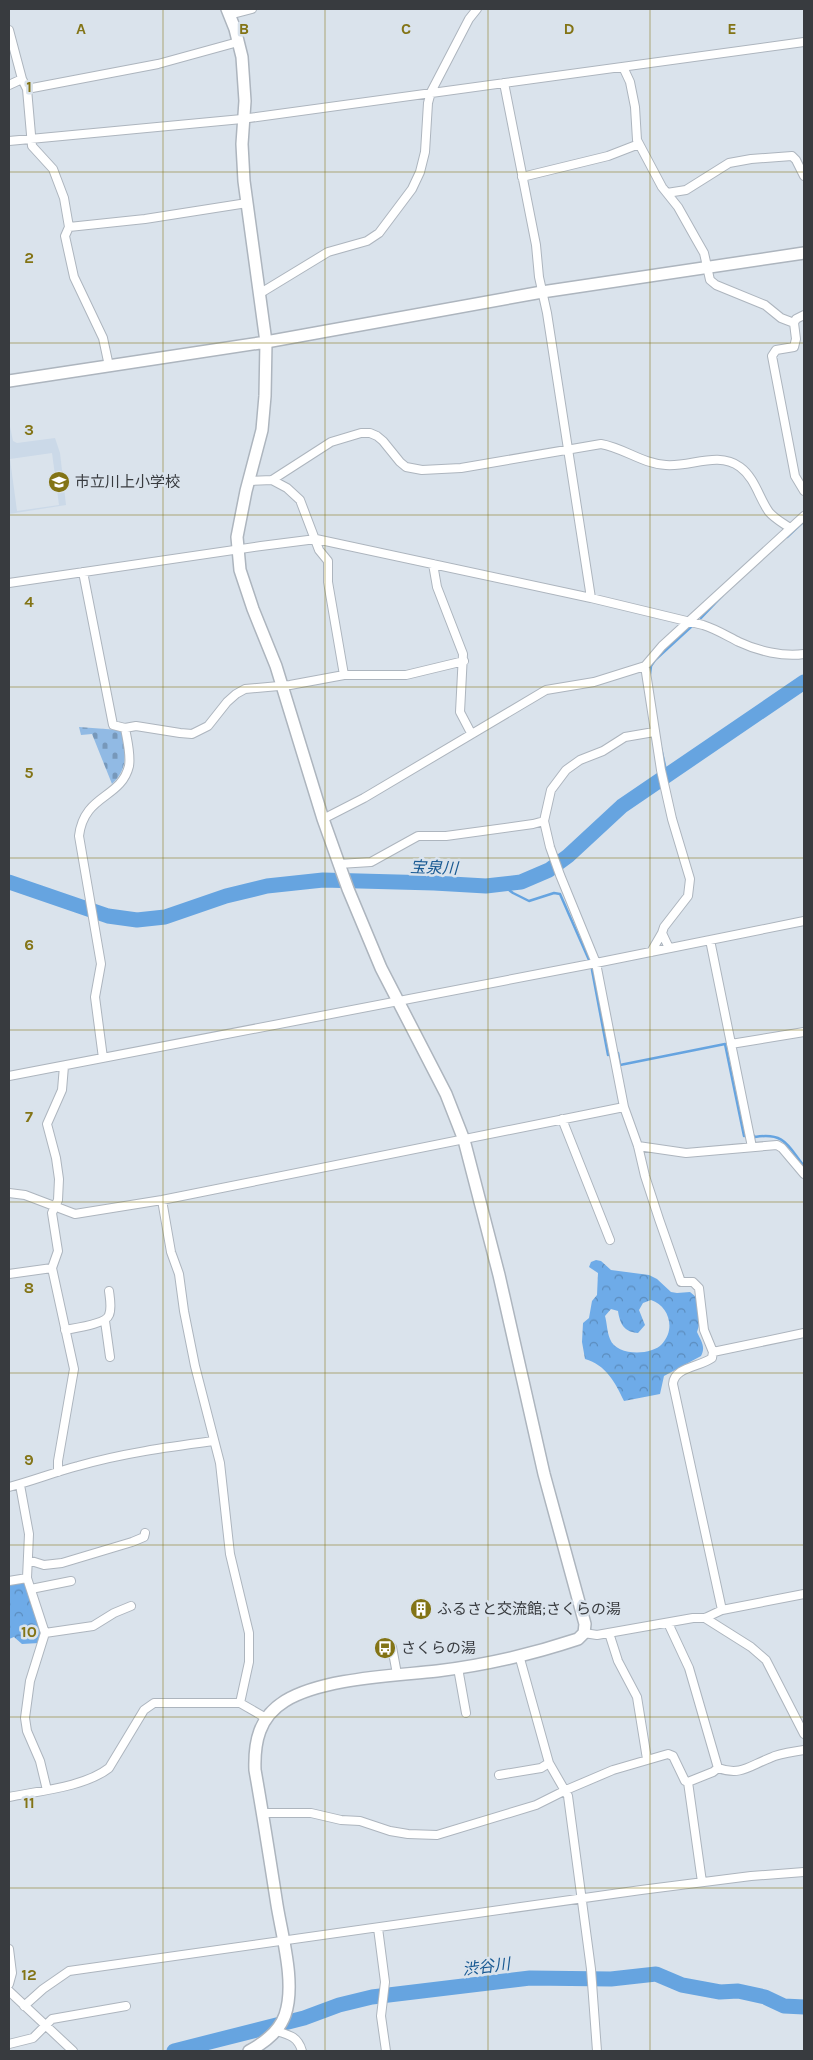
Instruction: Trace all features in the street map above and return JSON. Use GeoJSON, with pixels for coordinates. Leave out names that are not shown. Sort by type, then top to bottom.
{"type":"FeatureCollection","features":[{"type":"Feature","properties":{"kind":"street"},"geometry":{"type":"LineString","coordinates":[[249,2051],[268,2039],[276,2031],[285,2014],[289,1991],[283,1941],[255,1770],[254,1754],[259,1730],[266,1718],[284,1701],[310,1691],[351,1681],[396,1674],[458,1668],[519,1655],[578,1639],[584,1633],[585,1618],[544,1474],[498,1275],[464,1140],[446,1094],[366,935],[324,819],[282,685],[244,583],[237,549],[238,524],[250,481],[264,413],[266,342],[247,203],[242,150],[244,86],[242,57],[228,12],[252,9]]}},
{"type":"Feature","properties":{"kind":"street"},"geometry":{"type":"LineString","coordinates":[[259,294],[328,252],[367,241],[379,233],[412,189],[420,172],[424,162],[428,103],[431,92],[477,9]]}},
{"type":"Feature","properties":{"kind":"street"},"geometry":{"type":"LineString","coordinates":[[9,30],[22,79],[27,89],[32,146],[55,173],[64,198],[69,227],[65,236],[74,277],[103,338],[109,366]]}},
{"type":"Feature","properties":{"kind":"street"},"geometry":{"type":"LineString","coordinates":[[27,89],[158,64],[238,42]]}},
{"type":"Feature","properties":{"kind":"street"},"geometry":{"type":"LineString","coordinates":[[9,141],[242,119],[804,42]]}},
{"type":"Feature","properties":{"kind":"street"},"geometry":{"type":"LineString","coordinates":[[623,67],[630,82],[636,117],[636,134],[639,144],[704,253],[710,280],[716,285],[766,305],[782,318],[794,323]]}},
{"type":"Feature","properties":{"kind":"street"},"geometry":{"type":"LineString","coordinates":[[9,85],[22,79]]}},
{"type":"Feature","properties":{"kind":"street"},"geometry":{"type":"LineString","coordinates":[[504,83],[536,245],[591,598]]}},
{"type":"Feature","properties":{"kind":"street"},"geometry":{"type":"LineString","coordinates":[[522,176],[608,156],[639,144]]}},
{"type":"Feature","properties":{"kind":"street"},"geometry":{"type":"LineString","coordinates":[[667,193],[686,190],[729,163],[751,159],[792,156],[804,176]]}},
{"type":"Feature","properties":{"kind":"street"},"geometry":{"type":"LineString","coordinates":[[69,227],[137,220],[247,203]]}},
{"type":"Feature","properties":{"kind":"street"},"geometry":{"type":"LineString","coordinates":[[9,381],[266,342],[542,292],[804,253]]}},
{"type":"Feature","properties":{"kind":"street"},"geometry":{"type":"LineString","coordinates":[[804,315],[796,319],[794,323],[796,344],[794,347],[776,350],[773,352],[772,360],[795,476],[804,491]]}},
{"type":"Feature","properties":{"kind":"street"},"geometry":{"type":"LineString","coordinates":[[250,481],[272,480],[331,442],[361,433],[370,433],[377,436],[406,467],[422,470],[461,468],[601,444],[620,448],[649,462],[659,464],[674,465],[711,460],[729,461],[738,465],[749,475],[770,512],[790,528]]}},
{"type":"Feature","properties":{"kind":"street"},"geometry":{"type":"LineString","coordinates":[[272,480],[287,488],[300,500],[319,550],[328,561],[328,582],[344,675]]}},
{"type":"Feature","properties":{"kind":"street"},"geometry":{"type":"LineString","coordinates":[[324,819],[364,798],[551,688],[594,682],[645,666],[662,646],[804,516]]}},
{"type":"Feature","properties":{"kind":"street"},"geometry":{"type":"LineString","coordinates":[[9,583],[316,539],[591,598],[716,629],[748,646],[786,655],[804,654]]}},
{"type":"Feature","properties":{"kind":"street"},"geometry":{"type":"LineString","coordinates":[[434,564],[437,587],[463,654],[460,712],[471,734]]}},
{"type":"Feature","properties":{"kind":"street"},"geometry":{"type":"LineString","coordinates":[[83,572],[113,725],[125,728],[136,726],[186,734],[198,732],[208,726],[236,694],[245,689],[344,675],[406,674],[464,661]]}},
{"type":"Feature","properties":{"kind":"street"},"geometry":{"type":"LineString","coordinates":[[645,666],[654,732],[665,790],[687,865],[690,888],[688,896],[664,927],[651,952]]}},
{"type":"Feature","properties":{"kind":"street"},"geometry":{"type":"LineString","coordinates":[[103,1058],[95,997],[101,964],[79,836],[83,818],[92,805],[116,787],[127,772],[130,757],[125,728]]}},
{"type":"Feature","properties":{"kind":"street"},"geometry":{"type":"LineString","coordinates":[[654,732],[625,737],[608,748],[580,760],[566,770],[551,790],[544,821],[560,875],[596,963],[624,1107],[638,1146],[648,1184],[681,1282],[692,1282],[699,1288],[704,1330],[713,1352],[712,1358],[676,1375],[673,1384],[722,1610]]}},
{"type":"Feature","properties":{"kind":"street"},"geometry":{"type":"LineString","coordinates":[[341,868],[371,862],[418,836],[446,836],[544,821]]}},
{"type":"Feature","properties":{"kind":"street"},"geometry":{"type":"LineString","coordinates":[[9,1076],[804,921]]}},
{"type":"Feature","properties":{"kind":"street"},"geometry":{"type":"LineString","coordinates":[[662,933],[669,948]]}},
{"type":"Feature","properties":{"kind":"street"},"geometry":{"type":"LineString","coordinates":[[710,940],[752,1147]]}},
{"type":"Feature","properties":{"kind":"street"},"geometry":{"type":"LineString","coordinates":[[731,1044],[804,1032]]}},
{"type":"Feature","properties":{"kind":"street"},"geometry":{"type":"LineString","coordinates":[[58,1472],[58,1461],[74,1369],[52,1268],[58,1251],[52,1213],[58,1200],[59,1179],[48,1124],[62,1090],[64,1066]]}},
{"type":"Feature","properties":{"kind":"street"},"geometry":{"type":"LineString","coordinates":[[9,1193],[26,1195],[55,1208],[75,1214],[84,1214],[624,1107]]}},
{"type":"Feature","properties":{"kind":"street"},"geometry":{"type":"LineString","coordinates":[[562,1119],[610,1240]]}},
{"type":"Feature","properties":{"kind":"street"},"geometry":{"type":"LineString","coordinates":[[638,1146],[686,1153],[777,1145],[788,1154],[804,1174]]}},
{"type":"Feature","properties":{"kind":"street"},"geometry":{"type":"LineString","coordinates":[[162,1200],[171,1252],[179,1274],[195,1366],[220,1463],[229,1547],[250,1641],[249,1662],[240,1703]]}},
{"type":"Feature","properties":{"kind":"street"},"geometry":{"type":"LineString","coordinates":[[9,1274],[52,1268]]}},
{"type":"Feature","properties":{"kind":"street"},"geometry":{"type":"LineString","coordinates":[[65,1330],[105,1321],[110,1315],[111,1306],[108,1291]]}},
{"type":"Feature","properties":{"kind":"street"},"geometry":{"type":"LineString","coordinates":[[105,1321],[110,1356]]}},
{"type":"Feature","properties":{"kind":"street"},"geometry":{"type":"LineString","coordinates":[[713,1352],[804,1333]]}},
{"type":"Feature","properties":{"kind":"street"},"geometry":{"type":"LineString","coordinates":[[9,1487],[58,1472],[148,1450],[214,1440]]}},
{"type":"Feature","properties":{"kind":"street"},"geometry":{"type":"LineString","coordinates":[[20,1485],[29,1534],[27,1578],[45,1633],[30,1681],[25,1718],[40,1761],[47,1790]]}},
{"type":"Feature","properties":{"kind":"street"},"geometry":{"type":"LineString","coordinates":[[28,1560],[44,1565],[62,1563],[132,1542],[144,1536],[145,1533]]}},
{"type":"Feature","properties":{"kind":"street"},"geometry":{"type":"LineString","coordinates":[[9,1581],[27,1578]]}},
{"type":"Feature","properties":{"kind":"street"},"geometry":{"type":"LineString","coordinates":[[31,1588],[71,1581]]}},
{"type":"Feature","properties":{"kind":"street"},"geometry":{"type":"LineString","coordinates":[[584,1633],[597,1635],[693,1618],[705,1618],[722,1610],[804,1594]]}},
{"type":"Feature","properties":{"kind":"street"},"geometry":{"type":"LineString","coordinates":[[45,1633],[93,1626],[114,1613],[131,1606]]}},
{"type":"Feature","properties":{"kind":"street"},"geometry":{"type":"LineString","coordinates":[[705,1618],[751,1647],[766,1660],[804,1734]]}},
{"type":"Feature","properties":{"kind":"street"},"geometry":{"type":"LineString","coordinates":[[668,1622],[689,1668],[718,1768]]}},
{"type":"Feature","properties":{"kind":"street"},"geometry":{"type":"LineString","coordinates":[[609,1633],[618,1661],[638,1697],[647,1759]]}},
{"type":"Feature","properties":{"kind":"street"},"geometry":{"type":"LineString","coordinates":[[392,1647],[396,1674]]}},
{"type":"Feature","properties":{"kind":"street"},"geometry":{"type":"LineString","coordinates":[[519,1655],[549,1763],[568,1796],[583,1899],[593,1990],[597,2051]]}},
{"type":"Feature","properties":{"kind":"street"},"geometry":{"type":"LineString","coordinates":[[458,1668],[466,1713]]}},
{"type":"Feature","properties":{"kind":"street"},"geometry":{"type":"LineString","coordinates":[[9,1796],[47,1790],[96,1776],[108,1768],[144,1710],[154,1703],[240,1703],[266,1718]]}},
{"type":"Feature","properties":{"kind":"street"},"geometry":{"type":"LineString","coordinates":[[718,1768],[732,1772],[739,1771],[770,1758],[804,1750]]}},
{"type":"Feature","properties":{"kind":"street"},"geometry":{"type":"LineString","coordinates":[[262,1813],[311,1813],[341,1820],[360,1821],[390,1831],[437,1835],[536,1805],[622,1766],[668,1754],[673,1756],[685,1781],[688,1782],[702,1882]]}},
{"type":"Feature","properties":{"kind":"street"},"geometry":{"type":"LineString","coordinates":[[499,1775],[541,1768],[549,1763]]}},
{"type":"Feature","properties":{"kind":"street"},"geometry":{"type":"LineString","coordinates":[[688,1782],[713,1772],[718,1768]]}},
{"type":"Feature","properties":{"kind":"street"},"geometry":{"type":"LineString","coordinates":[[24,2006],[43,1989],[69,1971],[702,1882],[804,1872]]}},
{"type":"Feature","properties":{"kind":"street"},"geometry":{"type":"LineString","coordinates":[[378,1928],[384,1973],[381,2016],[386,2051]]}},
{"type":"Feature","properties":{"kind":"street"},"geometry":{"type":"LineString","coordinates":[[9,1949],[12,1973],[9,1984]]}},
{"type":"Feature","properties":{"kind":"street"},"geometry":{"type":"LineString","coordinates":[[9,1991],[73,2051]]}},
{"type":"Feature","properties":{"kind":"street"},"geometry":{"type":"LineString","coordinates":[[14,2046],[33,2038],[52,2019],[126,2006]]}},
{"type":"Feature","properties":{"kind":"street"},"geometry":{"type":"LineString","coordinates":[[276,2031],[296,2038],[302,2051]]}},
{"type":"Feature","properties":{"kind":"shaded area","name":"市立川上小学校"},"geometry":{"type":"Polygon","coordinates":[[[9,422],[13,441],[17,443],[55,438],[60,453],[66,505],[9,514],[9,422]],[[52,453],[10,459],[17,511],[59,505],[52,453]]]}},
{"type":"Feature","properties":{"kind":"green space"},"geometry":{"type":"Polygon","coordinates":[[[79,727],[119,730],[122,732],[125,760],[121,772],[112,784],[92,734],[81,735],[79,727]]]}},
{"type":"Feature","properties":{"kind":"green space"},"geometry":{"type":"Polygon","coordinates":[[[601,1261],[611,1270],[649,1275],[657,1279],[671,1292],[690,1292],[696,1297],[700,1322],[697,1332],[703,1350],[701,1356],[664,1376],[660,1394],[624,1401],[609,1375],[599,1365],[585,1359],[582,1342],[583,1323],[589,1318],[592,1301],[597,1295],[598,1273],[589,1267],[591,1262],[601,1261]],[[651,1300],[643,1303],[639,1310],[645,1325],[638,1333],[626,1329],[620,1320],[618,1311],[611,1309],[605,1316],[609,1336],[614,1345],[626,1351],[642,1352],[650,1351],[662,1344],[669,1332],[669,1319],[662,1307],[651,1300]]]}},
{"type":"Feature","properties":{"kind":"green space"},"geometry":{"type":"Polygon","coordinates":[[[24,1581],[27,1584],[42,1633],[39,1643],[22,1644],[14,1637],[9,1639],[9,1583],[24,1581]]]}},
{"type":"Feature","properties":{"kind":"waterway"},"geometry":{"type":"LineString","coordinates":[[787,537],[804,521]]}},
{"type":"Feature","properties":{"kind":"waterway"},"geometry":{"type":"LineString","coordinates":[[701,618],[722,596]]}},
{"type":"Feature","properties":{"kind":"waterway"},"geometry":{"type":"LineString","coordinates":[[650,674],[651,666],[655,660],[692,626]]}},
{"type":"Feature","properties":{"kind":"waterway","name":"宝泉川"},"geometry":{"type":"LineString","coordinates":[[9,882],[108,916],[137,920],[165,917],[226,896],[267,886],[323,880],[486,886],[521,882],[549,870],[568,856],[622,806],[804,682]]}},
{"type":"Feature","properties":{"kind":"waterway"},"geometry":{"type":"LineString","coordinates":[[661,748],[667,775]]}},
{"type":"Feature","properties":{"kind":"waterway"},"geometry":{"type":"LineString","coordinates":[[502,885],[529,901],[554,893],[560,894],[589,960]]}},
{"type":"Feature","properties":{"kind":"waterway"},"geometry":{"type":"LineString","coordinates":[[592,970],[608,1055]]}},
{"type":"Feature","properties":{"kind":"waterway"},"geometry":{"type":"LineString","coordinates":[[618,1053],[620,1065],[725,1044],[744,1136],[752,1134],[755,1137],[765,1136],[779,1139],[785,1142],[804,1166]]}},
{"type":"Feature","properties":{"kind":"waterway","name":"渋谷川"},"geometry":{"type":"LineString","coordinates":[[174,2051],[304,2018],[339,2005],[372,1997],[530,1978],[611,1979],[656,1974],[682,1985],[720,1992],[738,1991],[765,1997],[784,2006],[804,2007]]}},
{"type":"Feature","properties":{"kind":"place","name":"市立川上小学校"},"geometry":{"type":"Point","coordinates":[59,482]}},
{"type":"Feature","properties":{"kind":"place","name":"ふるさと交流館;さくらの湯"},"geometry":{"type":"Point","coordinates":[421,1609]}},
{"type":"Feature","properties":{"kind":"place","name":"さくらの湯"},"geometry":{"type":"Point","coordinates":[385,1648]}}]}
